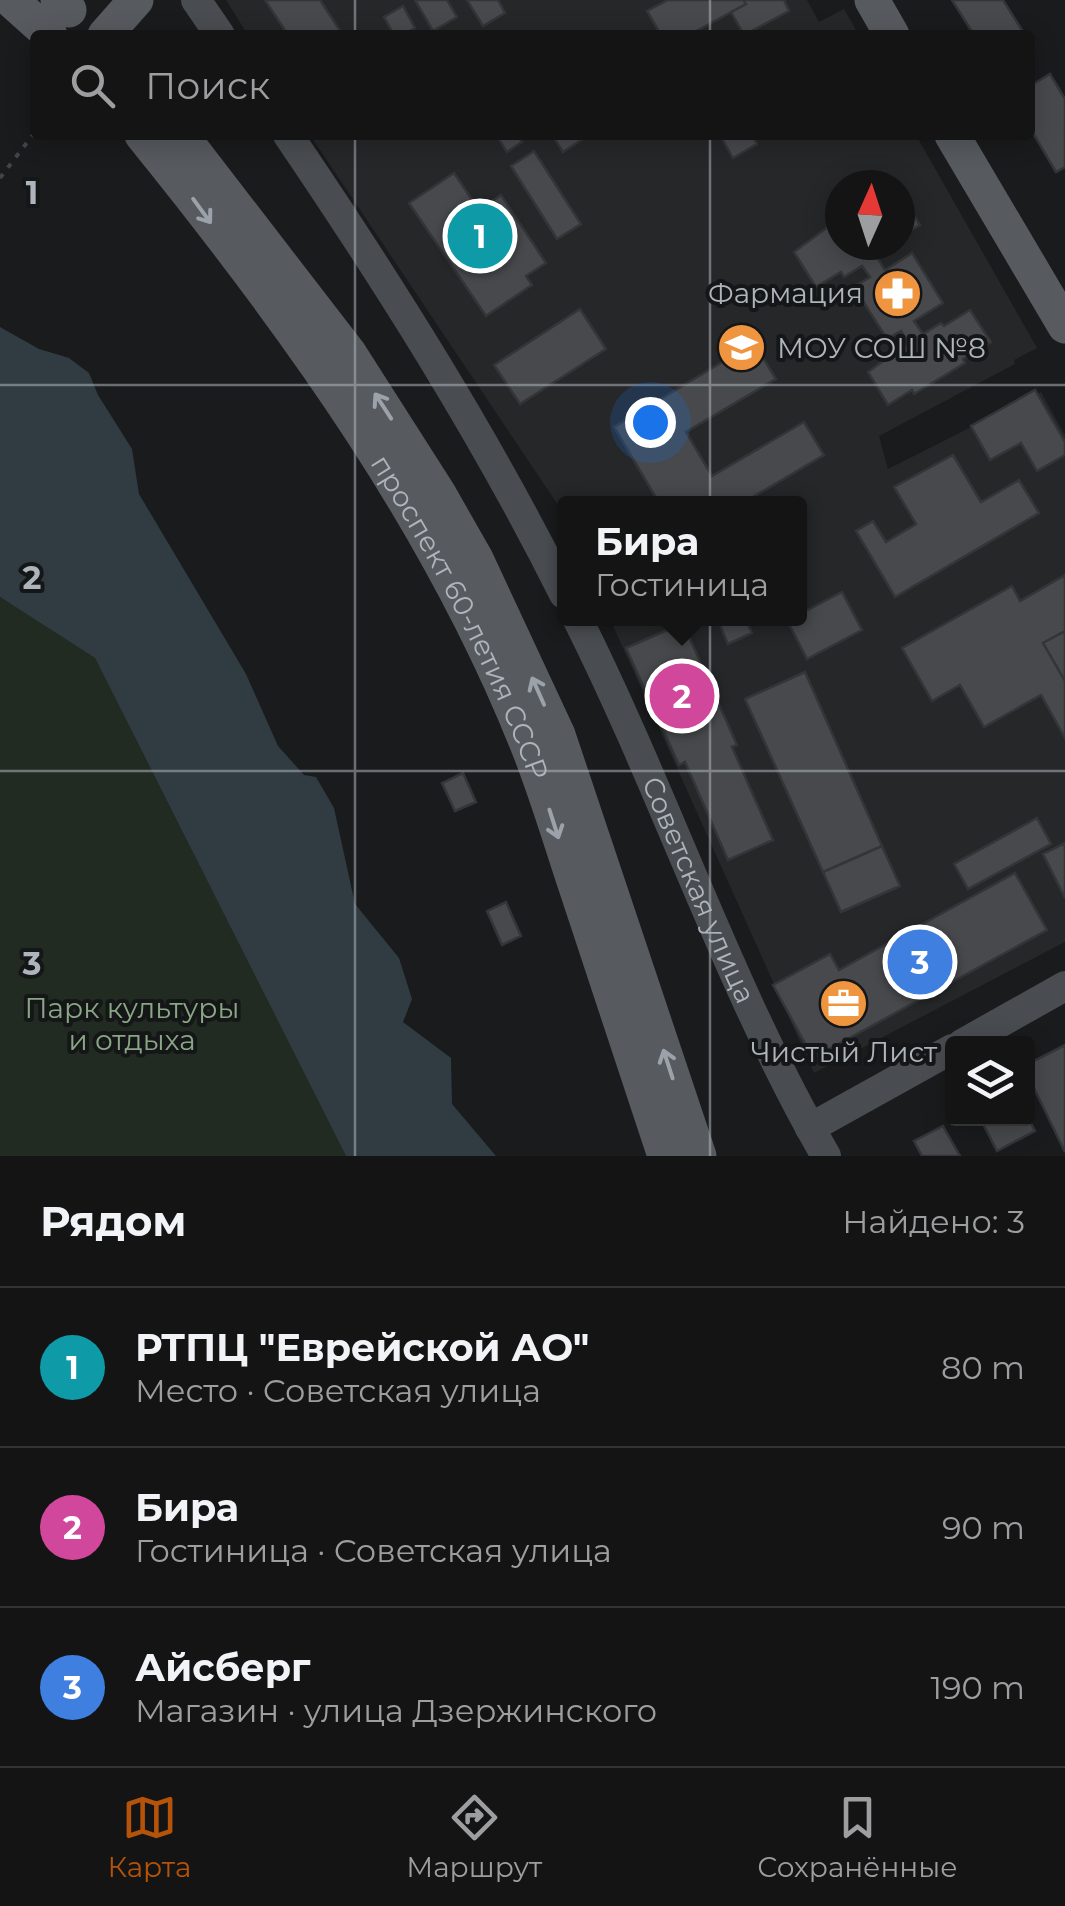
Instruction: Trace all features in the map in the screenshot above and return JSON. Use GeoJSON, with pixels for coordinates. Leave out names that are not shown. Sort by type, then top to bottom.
{"type":"FeatureCollection","features":[{"type":"Feature","properties":{"kind":"main road"},"geometry":{"type":"LineString","coordinates":[[10,0],[59,15],[88,30]]}},
{"type":"Feature","properties":{"kind":"main road"},"geometry":{"type":"LineString","coordinates":[[110,30],[136,0]]}},
{"type":"Feature","properties":{"kind":"main road"},"geometry":{"type":"LineString","coordinates":[[196,0],[217,30]]}},
{"type":"Feature","properties":{"kind":"main road"},"geometry":{"type":"LineString","coordinates":[[872,0],[889,30]]}},
{"type":"Feature","properties":{"kind":"main road","name":"проспект 60-летия СССР"},"geometry":{"type":"LineString","coordinates":[[146,140],[320,370],[413,512],[531,754],[687,1155]]}},
{"type":"Feature","properties":{"kind":"main road","name":"проспект 60-летия СССР"},"geometry":{"type":"LineString","coordinates":[[185,140],[349,353],[440,494],[476,559],[558,735],[687,1155]]}},
{"type":"Feature","properties":{"kind":"main road"},"geometry":{"type":"LineString","coordinates":[[291,140],[444,374],[514,494],[557,580]]}},
{"type":"Feature","properties":{"kind":"main road"},"geometry":{"type":"LineString","coordinates":[[955,140],[1065,326]]}},
{"type":"Feature","properties":{"kind":"main road","name":"Советская улица"},"geometry":{"type":"LineString","coordinates":[[581,626],[616,697],[723,951],[826,1156]]}},
{"type":"Feature","properties":{"kind":"main road"},"geometry":{"type":"LineString","coordinates":[[976,1036],[1065,986]]}},
{"type":"Feature","properties":{"kind":"main road"},"geometry":{"type":"LineString","coordinates":[[810,1128],[945,1053]]}},
{"type":"Feature","properties":{"kind":"path"},"geometry":{"type":"LineString","coordinates":[[0,178],[30,139]]}},
{"type":"Feature","properties":{"kind":"shaded area"},"geometry":{"type":"Polygon","coordinates":[[[226,0],[807,0],[819,22],[844,9],[856,30],[245,30],[226,0]]]}},
{"type":"Feature","properties":{"kind":"shaded area"},"geometry":{"type":"Polygon","coordinates":[[[313,140],[919,140],[1037,348],[1014,360],[1015,364],[879,436],[888,469],[1041,392],[1065,435],[1065,942],[814,1073],[613,626],[807,626],[807,496],[557,496],[557,504],[313,140]]]}},
{"type":"Feature","properties":{"kind":"shaded area"},"geometry":{"type":"Polygon","coordinates":[[[0,327],[39,349],[69,358],[89,373],[98,395],[132,449],[139,494],[246,674],[278,746],[304,775],[316,777],[334,808],[355,904],[399,958],[412,999],[403,1022],[451,1058],[452,1104],[496,1156],[346,1156],[95,658],[0,597],[0,327]]]}},
{"type":"Feature","properties":{"kind":"green space","name":"Парк культуры и отдыха"},"geometry":{"type":"Polygon","coordinates":[[[0,597],[95,658],[346,1156],[0,1156],[0,597]]]}},
{"type":"Feature","properties":{"kind":"building"},"geometry":{"type":"Polygon","coordinates":[[[265,0],[320,0],[340,30],[285,30],[265,0]]]}},
{"type":"Feature","properties":{"kind":"building"},"geometry":{"type":"Polygon","coordinates":[[[415,0],[447,0],[457,17],[432,30],[415,0]]]}},
{"type":"Feature","properties":{"kind":"building"},"geometry":{"type":"Polygon","coordinates":[[[467,0],[498,0],[505,13],[483,26],[467,0]]]}},
{"type":"Feature","properties":{"kind":"building"},"geometry":{"type":"Polygon","coordinates":[[[668,0],[743,0],[746,4],[698,30],[658,30],[647,11],[668,0]]]}},
{"type":"Feature","properties":{"kind":"building"},"geometry":{"type":"Polygon","coordinates":[[[743,0],[784,0],[789,11],[753,30],[741,30],[731,12],[746,4],[743,0]]]}},
{"type":"Feature","properties":{"kind":"building"},"geometry":{"type":"Polygon","coordinates":[[[952,0],[1003,0],[1022,30],[971,30],[952,0]]]}},
{"type":"Feature","properties":{"kind":"building"},"geometry":{"type":"Polygon","coordinates":[[[403,6],[415,28],[391,30],[384,17],[403,6]]]}},
{"type":"Feature","properties":{"kind":"building"},"geometry":{"type":"Polygon","coordinates":[[[1050,74],[1065,99],[1065,167],[1056,172],[1035,136],[1035,83],[1050,74]]]}},
{"type":"Feature","properties":{"kind":"building"},"geometry":{"type":"Polygon","coordinates":[[[499,140],[521,140],[522,142],[507,152],[499,140]]]}},
{"type":"Feature","properties":{"kind":"building"},"geometry":{"type":"Polygon","coordinates":[[[555,140],[581,140],[563,152],[555,140]]]}},
{"type":"Feature","properties":{"kind":"building"},"geometry":{"type":"Polygon","coordinates":[[[723,140],[755,140],[757,144],[733,158],[723,140]]]}},
{"type":"Feature","properties":{"kind":"building"},"geometry":{"type":"Polygon","coordinates":[[[534,151],[581,224],[557,239],[511,166],[534,151]]]}},
{"type":"Feature","properties":{"kind":"building"},"geometry":{"type":"Polygon","coordinates":[[[454,173],[479,210],[501,195],[546,263],[526,276],[532,285],[486,316],[409,203],[454,173]]]}},
{"type":"Feature","properties":{"kind":"building"},"geometry":{"type":"Polygon","coordinates":[[[825,229],[825,260],[879,260],[885,270],[901,260],[915,258],[943,303],[914,321],[923,334],[970,310],[991,342],[963,359],[965,363],[888,405],[868,372],[908,343],[901,331],[887,339],[854,287],[870,277],[862,266],[844,277],[841,272],[816,287],[794,252],[825,229]]]}},
{"type":"Feature","properties":{"kind":"building"},"geometry":{"type":"Polygon","coordinates":[[[580,309],[606,349],[520,404],[494,365],[580,309]]]}},
{"type":"Feature","properties":{"kind":"building"},"geometry":{"type":"Polygon","coordinates":[[[754,343],[776,379],[686,432],[712,476],[804,422],[824,455],[755,496],[655,496],[614,427],[754,343]]]}},
{"type":"Feature","properties":{"kind":"building"},"geometry":{"type":"Polygon","coordinates":[[[1035,390],[1065,442],[1065,455],[1037,471],[1021,443],[990,460],[971,426],[1035,390]]]}},
{"type":"Feature","properties":{"kind":"building"},"geometry":{"type":"Polygon","coordinates":[[[953,455],[981,502],[1019,480],[1039,513],[895,597],[856,531],[873,521],[886,542],[916,524],[894,487],[953,455]]]}},
{"type":"Feature","properties":{"kind":"building"},"geometry":{"type":"Polygon","coordinates":[[[1065,575],[1065,631],[1043,643],[1065,681],[1065,738],[1041,695],[984,727],[960,685],[932,701],[902,648],[1012,586],[1020,601],[1065,575]]]}},
{"type":"Feature","properties":{"kind":"building"},"geometry":{"type":"Polygon","coordinates":[[[842,592],[862,630],[807,659],[790,626],[807,626],[807,610],[842,592]]]}},
{"type":"Feature","properties":{"kind":"building"},"geometry":{"type":"Polygon","coordinates":[[[684,626],[737,745],[732,747],[773,840],[728,860],[685,762],[679,765],[626,648],[684,626]]]}},
{"type":"Feature","properties":{"kind":"building"},"geometry":{"type":"Polygon","coordinates":[[[720,626],[749,626],[752,633],[728,644],[720,626]]]}},
{"type":"Feature","properties":{"kind":"building"},"geometry":{"type":"Polygon","coordinates":[[[1065,631],[1065,681],[1043,643],[1065,631]]]}},
{"type":"Feature","properties":{"kind":"building"},"geometry":{"type":"Polygon","coordinates":[[[805,672],[882,846],[823,872],[745,699],[805,672]]]}},
{"type":"Feature","properties":{"kind":"building"},"geometry":{"type":"Polygon","coordinates":[[[463,773],[476,802],[455,811],[442,783],[463,773]]]}},
{"type":"Feature","properties":{"kind":"building"},"geometry":{"type":"Polygon","coordinates":[[[1037,818],[1051,844],[968,889],[954,864],[1037,818]]]}},
{"type":"Feature","properties":{"kind":"building"},"geometry":{"type":"Polygon","coordinates":[[[1065,843],[1065,898],[1043,854],[1065,843]]]}},
{"type":"Feature","properties":{"kind":"building"},"geometry":{"type":"Polygon","coordinates":[[[882,846],[900,886],[841,912],[823,872],[882,846]]]}},
{"type":"Feature","properties":{"kind":"building"},"geometry":{"type":"Polygon","coordinates":[[[1015,873],[1047,930],[813,1058],[773,985],[830,954],[839,970],[1015,873]]]}},
{"type":"Feature","properties":{"kind":"building"},"geometry":{"type":"Polygon","coordinates":[[[506,902],[521,936],[502,945],[487,911],[506,902]]]}},
{"type":"Feature","properties":{"kind":"building"},"geometry":{"type":"Polygon","coordinates":[[[1065,1045],[1065,1152],[1035,1090],[1035,1060],[1065,1045]]]}},
{"type":"Feature","properties":{"kind":"building"},"geometry":{"type":"Polygon","coordinates":[[[943,1126],[960,1156],[922,1156],[914,1141],[943,1126]]]}},
{"type":"Feature","properties":{"kind":"building"},"geometry":{"type":"Polygon","coordinates":[[[984,1126],[1032,1126],[1035,1131],[997,1151],[984,1126]]]}},
{"type":"Feature","properties":{"kind":"place","name":"РТПЦ \"Еврейской АО\""},"geometry":{"type":"Point","coordinates":[480,236]}},
{"type":"Feature","properties":{"kind":"place","name":"Фармация"},"geometry":{"type":"Point","coordinates":[898,293]}},
{"type":"Feature","properties":{"kind":"place","name":"МОУ СОШ №8"},"geometry":{"type":"Point","coordinates":[742,348]}},
{"type":"Feature","properties":{"kind":"place","name":"Бира"},"geometry":{"type":"Point","coordinates":[682,696]}},
{"type":"Feature","properties":{"kind":"place","name":"Айсберг"},"geometry":{"type":"Point","coordinates":[920,962]}},
{"type":"Feature","properties":{"kind":"place","name":"Чистый Лист"},"geometry":{"type":"Point","coordinates":[844,1004]}}]}
